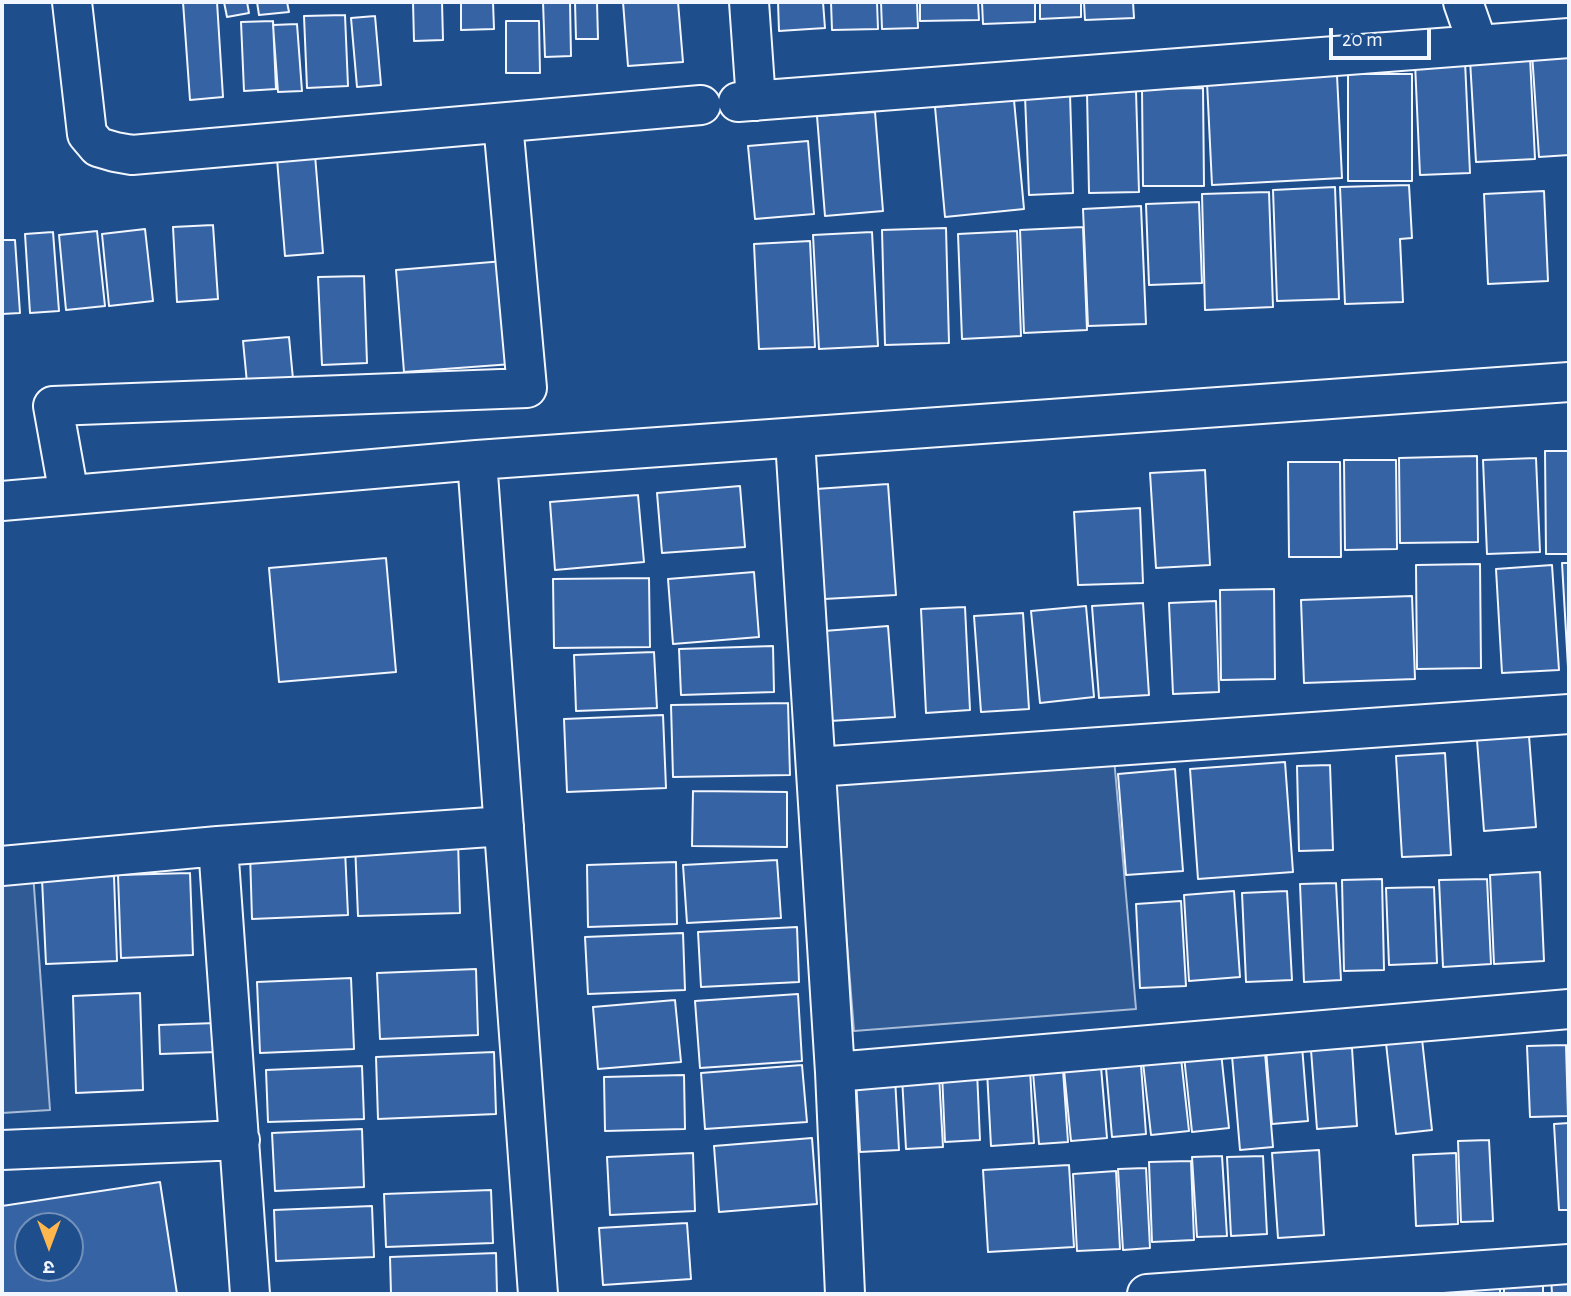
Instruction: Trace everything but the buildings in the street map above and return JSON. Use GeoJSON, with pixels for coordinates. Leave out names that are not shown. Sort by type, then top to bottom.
{"type":"FeatureCollection","features":[{"type":"Feature","properties":{"kind":"street"},"geometry":{"type":"LineString","coordinates":[[72,2],[87,134],[98,147],[132,155],[701,105]]}},
{"type":"Feature","properties":{"kind":"street"},"geometry":{"type":"LineString","coordinates":[[749,2],[747,102],[1569,38]]}},
{"type":"Feature","properties":{"kind":"street"},"geometry":{"type":"LineString","coordinates":[[1463,2],[1479,46]]}},
{"type":"Feature","properties":{"kind":"street"},"geometry":{"type":"LineString","coordinates":[[69,495],[53,406],[527,388],[503,123]]}},
{"type":"Feature","properties":{"kind":"street"},"geometry":{"type":"LineString","coordinates":[[2,501],[477,460],[794,440],[1569,382]]}},
{"type":"Feature","properties":{"kind":"street"},"geometry":{"type":"LineString","coordinates":[[794,440],[835,1072],[845,1294]]}},
{"type":"Feature","properties":{"kind":"street"},"geometry":{"type":"LineString","coordinates":[[477,460],[538,1294]]}},
{"type":"Feature","properties":{"kind":"street"},"geometry":{"type":"LineString","coordinates":[[816,767],[1569,714]]}},
{"type":"Feature","properties":{"kind":"street"},"geometry":{"type":"LineString","coordinates":[[2,866],[219,846],[503,826]]}},
{"type":"Feature","properties":{"kind":"street"},"geometry":{"type":"LineString","coordinates":[[219,846],[250,1294]]}},
{"type":"Feature","properties":{"kind":"street"},"geometry":{"type":"LineString","coordinates":[[835,1072],[1569,1009]]}},
{"type":"Feature","properties":{"kind":"street"},"geometry":{"type":"LineString","coordinates":[[2,1150],[240,1140]]}},
{"type":"Feature","properties":{"kind":"street"},"geometry":{"type":"LineString","coordinates":[[1147,1294],[1569,1264]]}},
{"type":"Feature","properties":{"kind":"shaded area"},"geometry":{"type":"Polygon","coordinates":[[[1114,758],[1136,1009],[854,1031],[834,781],[1114,758]]]}},
{"type":"Feature","properties":{"kind":"shaded area"},"geometry":{"type":"Polygon","coordinates":[[[33,873],[50,1110],[2,1113],[2,875],[33,873]]]}}]}
